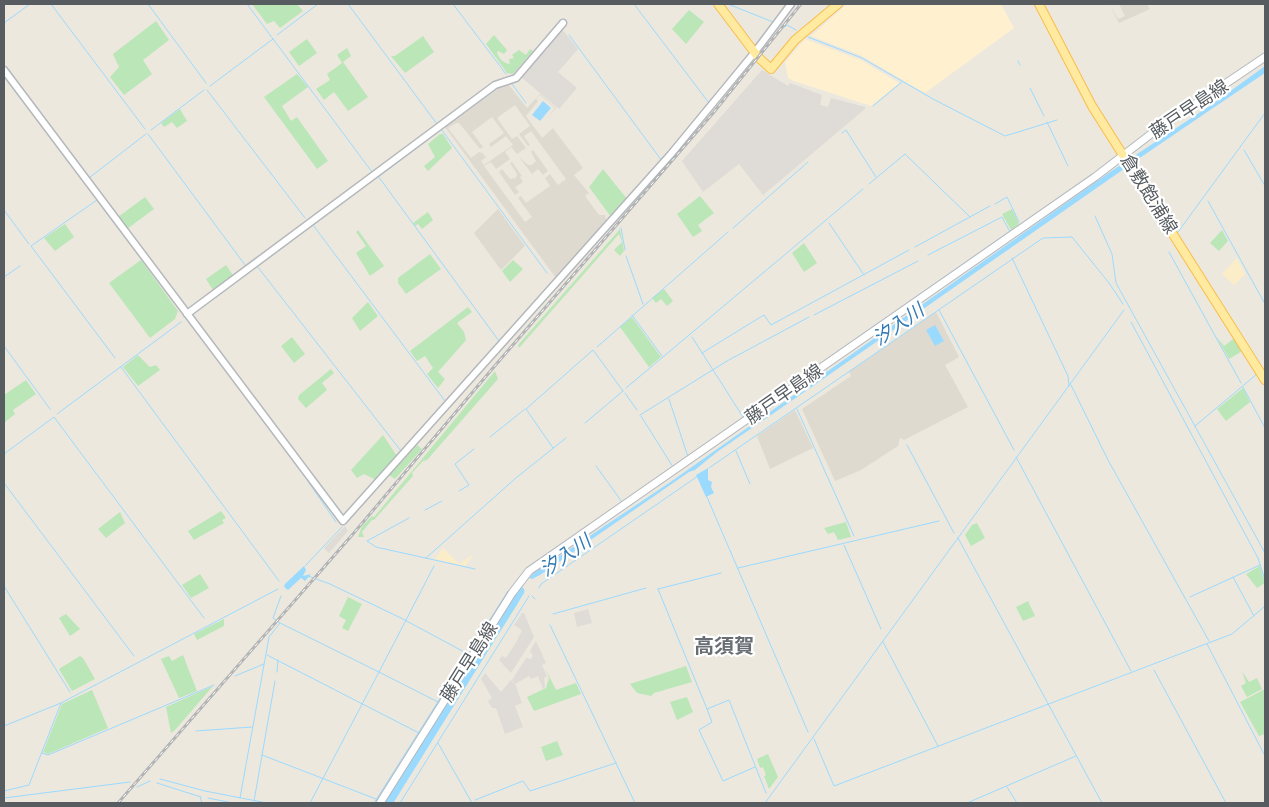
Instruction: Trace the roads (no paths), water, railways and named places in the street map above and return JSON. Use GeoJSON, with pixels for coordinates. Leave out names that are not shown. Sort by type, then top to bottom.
{"type":"FeatureCollection","features":[{"type":"Feature","properties":{"kind":"main road"},"geometry":{"type":"LineString","coordinates":[[718,4],[770,69],[795,40],[838,4]]}},
{"type":"Feature","properties":{"kind":"main road","name":"倉敷飽浦線"},"geometry":{"type":"LineString","coordinates":[[1039,4],[1092,106],[1265,380]]}},
{"type":"Feature","properties":{"kind":"main road","name":"藤戸早島線"},"geometry":{"type":"LineString","coordinates":[[380,803],[512,593],[530,570],[680,468],[1265,57]]}},
{"type":"Feature","properties":{"kind":"street"},"geometry":{"type":"LineString","coordinates":[[4,70],[343,521],[665,161],[755,52],[791,4]]}},
{"type":"Feature","properties":{"kind":"street"},"geometry":{"type":"LineString","coordinates":[[187,314],[496,85],[516,78],[564,23]]}},
{"type":"Feature","properties":{"kind":"water"},"geometry":{"type":"Polygon","coordinates":[[[1265,66],[1265,73],[717,452],[695,470],[689,472],[540,575],[532,579],[529,578],[669,483],[1110,172],[1214,103],[1265,66]]]}},
{"type":"Feature","properties":{"kind":"water"},"geometry":{"type":"Polygon","coordinates":[[[543,101],[551,108],[540,121],[532,115],[543,101]]]}},
{"type":"Feature","properties":{"kind":"water"},"geometry":{"type":"Polygon","coordinates":[[[935,325],[944,341],[935,346],[926,330],[935,325]]]}},
{"type":"Feature","properties":{"kind":"water"},"geometry":{"type":"Polygon","coordinates":[[[708,468],[708,480],[712,482],[711,487],[714,493],[706,497],[696,475],[708,468]]]}},
{"type":"Feature","properties":{"kind":"water"},"geometry":{"type":"Polygon","coordinates":[[[304,566],[306,570],[303,576],[311,574],[305,581],[301,578],[288,590],[284,587],[285,584],[304,566]]]}},
{"type":"Feature","properties":{"kind":"waterway"},"geometry":{"type":"LineString","coordinates":[[4,23],[30,4]]}},
{"type":"Feature","properties":{"kind":"waterway"},"geometry":{"type":"LineString","coordinates":[[51,4],[145,129]]}},
{"type":"Feature","properties":{"kind":"waterway"},"geometry":{"type":"LineString","coordinates":[[148,4],[206,83]]}},
{"type":"Feature","properties":{"kind":"waterway"},"geometry":{"type":"LineString","coordinates":[[247,4],[372,172]]}},
{"type":"Feature","properties":{"kind":"waterway"},"geometry":{"type":"LineString","coordinates":[[277,35],[318,4]]}},
{"type":"Feature","properties":{"kind":"waterway"},"geometry":{"type":"LineString","coordinates":[[348,4],[437,124]]}},
{"type":"Feature","properties":{"kind":"waterway"},"geometry":{"type":"LineString","coordinates":[[453,4],[506,74]]}},
{"type":"Feature","properties":{"kind":"waterway"},"geometry":{"type":"LineString","coordinates":[[634,4],[709,103]]}},
{"type":"Feature","properties":{"kind":"waterway"},"geometry":{"type":"LineString","coordinates":[[728,4],[773,22]]}},
{"type":"Feature","properties":{"kind":"waterway"},"geometry":{"type":"LineString","coordinates":[[765,44],[795,4]]}},
{"type":"Feature","properties":{"kind":"waterway"},"geometry":{"type":"LineString","coordinates":[[780,24],[785,27],[787,25],[796,30]]}},
{"type":"Feature","properties":{"kind":"waterway"},"geometry":{"type":"LineString","coordinates":[[569,35],[662,161]]}},
{"type":"Feature","properties":{"kind":"waterway"},"geometry":{"type":"LineString","coordinates":[[808,37],[862,58],[933,99],[1005,136],[1057,120]]}},
{"type":"Feature","properties":{"kind":"waterway"},"geometry":{"type":"LineString","coordinates":[[210,86],[273,39]]}},
{"type":"Feature","properties":{"kind":"waterway"},"geometry":{"type":"LineString","coordinates":[[1018,61],[1020,65]]}},
{"type":"Feature","properties":{"kind":"waterway"},"geometry":{"type":"LineString","coordinates":[[4,75],[95,197]]}},
{"type":"Feature","properties":{"kind":"waterway"},"geometry":{"type":"LineString","coordinates":[[873,106],[902,82]]}},
{"type":"Feature","properties":{"kind":"waterway"},"geometry":{"type":"LineString","coordinates":[[512,84],[526,103]]}},
{"type":"Feature","properties":{"kind":"waterway"},"geometry":{"type":"LineString","coordinates":[[446,126],[499,87]]}},
{"type":"Feature","properties":{"kind":"waterway"},"geometry":{"type":"LineString","coordinates":[[1030,88],[1044,116]]}},
{"type":"Feature","properties":{"kind":"waterway"},"geometry":{"type":"LineString","coordinates":[[151,130],[204,90]]}},
{"type":"Feature","properties":{"kind":"waterway"},"geometry":{"type":"LineString","coordinates":[[207,90],[305,218]]}},
{"type":"Feature","properties":{"kind":"waterway"},"geometry":{"type":"LineString","coordinates":[[1178,232],[1265,113]]}},
{"type":"Feature","properties":{"kind":"waterway"},"geometry":{"type":"LineString","coordinates":[[1047,122],[1068,166]]}},
{"type":"Feature","properties":{"kind":"waterway"},"geometry":{"type":"LineString","coordinates":[[441,129],[547,273]]}},
{"type":"Feature","properties":{"kind":"waterway"},"geometry":{"type":"LineString","coordinates":[[378,177],[441,130]]}},
{"type":"Feature","properties":{"kind":"waterway"},"geometry":{"type":"LineString","coordinates":[[842,133],[846,130],[876,177]]}},
{"type":"Feature","properties":{"kind":"waterway"},"geometry":{"type":"LineString","coordinates":[[89,178],[146,134]]}},
{"type":"Feature","properties":{"kind":"waterway"},"geometry":{"type":"LineString","coordinates":[[148,134],[245,265]]}},
{"type":"Feature","properties":{"kind":"waterway"},"geometry":{"type":"LineString","coordinates":[[1244,150],[1265,186]]}},
{"type":"Feature","properties":{"kind":"waterway"},"geometry":{"type":"LineString","coordinates":[[869,184],[905,154],[970,217]]}},
{"type":"Feature","properties":{"kind":"waterway"},"geometry":{"type":"LineString","coordinates":[[733,228],[808,162]]}},
{"type":"Feature","properties":{"kind":"waterway"},"geometry":{"type":"LineString","coordinates":[[378,176],[499,341]]}},
{"type":"Feature","properties":{"kind":"waterway"},"geometry":{"type":"LineString","coordinates":[[626,388],[863,189]]}},
{"type":"Feature","properties":{"kind":"waterway"},"geometry":{"type":"LineString","coordinates":[[360,190],[313,225],[445,401]]}},
{"type":"Feature","properties":{"kind":"waterway"},"geometry":{"type":"LineString","coordinates":[[995,204],[1007,197],[1019,222]]}},
{"type":"Feature","properties":{"kind":"waterway"},"geometry":{"type":"LineString","coordinates":[[97,200],[31,246],[115,358]]}},
{"type":"Feature","properties":{"kind":"waterway"},"geometry":{"type":"LineString","coordinates":[[97,200],[176,305]]}},
{"type":"Feature","properties":{"kind":"waterway"},"geometry":{"type":"LineString","coordinates":[[1208,201],[1265,304]]}},
{"type":"Feature","properties":{"kind":"waterway"},"geometry":{"type":"LineString","coordinates":[[915,247],[990,206]]}},
{"type":"Feature","properties":{"kind":"waterway"},"geometry":{"type":"LineString","coordinates":[[4,210],[29,244]]}},
{"type":"Feature","properties":{"kind":"waterway"},"geometry":{"type":"LineString","coordinates":[[1095,216],[1112,254],[1116,283],[1265,553]]}},
{"type":"Feature","properties":{"kind":"waterway"},"geometry":{"type":"LineString","coordinates":[[928,255],[1002,217],[1010,232]]}},
{"type":"Feature","properties":{"kind":"waterway"},"geometry":{"type":"LineString","coordinates":[[829,223],[864,275]]}},
{"type":"Feature","properties":{"kind":"waterway"},"geometry":{"type":"LineString","coordinates":[[401,460],[609,228]]}},
{"type":"Feature","properties":{"kind":"waterway"},"geometry":{"type":"LineString","coordinates":[[621,228],[625,250]]}},
{"type":"Feature","properties":{"kind":"waterway"},"geometry":{"type":"LineString","coordinates":[[597,347],[728,232]]}},
{"type":"Feature","properties":{"kind":"waterway"},"geometry":{"type":"LineString","coordinates":[[797,380],[1006,234]]}},
{"type":"Feature","properties":{"kind":"waterway"},"geometry":{"type":"LineString","coordinates":[[709,468],[1043,238],[1072,237],[1109,283],[1123,304]]}},
{"type":"Feature","properties":{"kind":"waterway"},"geometry":{"type":"LineString","coordinates":[[702,353],[764,315],[771,325],[909,250]]}},
{"type":"Feature","properties":{"kind":"waterway"},"geometry":{"type":"LineString","coordinates":[[1169,252],[1241,383]]}},
{"type":"Feature","properties":{"kind":"waterway"},"geometry":{"type":"LineString","coordinates":[[626,256],[643,304]]}},
{"type":"Feature","properties":{"kind":"waterway"},"geometry":{"type":"LineString","coordinates":[[1012,258],[1068,376],[1069,386]]}},
{"type":"Feature","properties":{"kind":"waterway"},"geometry":{"type":"LineString","coordinates":[[814,315],[918,261]]}},
{"type":"Feature","properties":{"kind":"waterway"},"geometry":{"type":"LineString","coordinates":[[4,277],[20,266]]}},
{"type":"Feature","properties":{"kind":"waterway"},"geometry":{"type":"LineString","coordinates":[[257,266],[401,451]]}},
{"type":"Feature","properties":{"kind":"waterway"},"geometry":{"type":"LineString","coordinates":[[220,294],[241,278]]}},
{"type":"Feature","properties":{"kind":"waterway"},"geometry":{"type":"LineString","coordinates":[[939,310],[1014,450]]}},
{"type":"Feature","properties":{"kind":"waterway"},"geometry":{"type":"LineString","coordinates":[[765,803],[1124,310]]}},
{"type":"Feature","properties":{"kind":"waterway"},"geometry":{"type":"LineString","coordinates":[[632,315],[662,356]]}},
{"type":"Feature","properties":{"kind":"waterway"},"geometry":{"type":"LineString","coordinates":[[640,415],[727,361],[809,317]]}},
{"type":"Feature","properties":{"kind":"waterway"},"geometry":{"type":"LineString","coordinates":[[57,414],[181,322]]}},
{"type":"Feature","properties":{"kind":"waterway"},"geometry":{"type":"LineString","coordinates":[[1131,322],[1258,558],[1265,580]]}},
{"type":"Feature","properties":{"kind":"waterway"},"geometry":{"type":"LineString","coordinates":[[201,337],[303,474],[336,522]]}},
{"type":"Feature","properties":{"kind":"waterway"},"geometry":{"type":"LineString","coordinates":[[692,337],[743,417]]}},
{"type":"Feature","properties":{"kind":"waterway"},"geometry":{"type":"LineString","coordinates":[[4,346],[50,409]]}},
{"type":"Feature","properties":{"kind":"waterway"},"geometry":{"type":"LineString","coordinates":[[553,448],[526,409],[593,350],[623,391]]}},
{"type":"Feature","properties":{"kind":"waterway"},"geometry":{"type":"LineString","coordinates":[[121,367],[279,581]]}},
{"type":"Feature","properties":{"kind":"waterway"},"geometry":{"type":"LineString","coordinates":[[1195,426],[1257,374]]}},
{"type":"Feature","properties":{"kind":"waterway"},"geometry":{"type":"LineString","coordinates":[[1071,385],[1108,460],[1209,641]]}},
{"type":"Feature","properties":{"kind":"waterway"},"geometry":{"type":"LineString","coordinates":[[1243,387],[1265,428]]}},
{"type":"Feature","properties":{"kind":"waterway"},"geometry":{"type":"LineString","coordinates":[[585,423],[623,391]]}},
{"type":"Feature","properties":{"kind":"waterway"},"geometry":{"type":"LineString","coordinates":[[625,393],[637,410]]}},
{"type":"Feature","properties":{"kind":"waterway"},"geometry":{"type":"LineString","coordinates":[[669,399],[688,457]]}},
{"type":"Feature","properties":{"kind":"waterway"},"geometry":{"type":"LineString","coordinates":[[750,413],[765,403]]}},
{"type":"Feature","properties":{"kind":"waterway"},"geometry":{"type":"LineString","coordinates":[[490,437],[525,409]]}},
{"type":"Feature","properties":{"kind":"waterway"},"geometry":{"type":"LineString","coordinates":[[797,409],[854,536]]}},
{"type":"Feature","properties":{"kind":"waterway"},"geometry":{"type":"LineString","coordinates":[[641,416],[673,467]]}},
{"type":"Feature","properties":{"kind":"waterway"},"geometry":{"type":"LineString","coordinates":[[4,454],[54,417],[204,618]]}},
{"type":"Feature","properties":{"kind":"waterway"},"geometry":{"type":"LineString","coordinates":[[426,558],[517,477],[566,438]]}},
{"type":"Feature","properties":{"kind":"waterway"},"geometry":{"type":"LineString","coordinates":[[907,445],[954,533]]}},
{"type":"Feature","properties":{"kind":"waterway"},"geometry":{"type":"LineString","coordinates":[[459,491],[469,485],[455,464],[474,449]]}},
{"type":"Feature","properties":{"kind":"waterway"},"geometry":{"type":"LineString","coordinates":[[736,451],[750,484]]}},
{"type":"Feature","properties":{"kind":"waterway"},"geometry":{"type":"LineString","coordinates":[[1016,457],[1131,671]]}},
{"type":"Feature","properties":{"kind":"waterway"},"geometry":{"type":"LineString","coordinates":[[596,466],[622,502]]}},
{"type":"Feature","properties":{"kind":"waterway"},"geometry":{"type":"LineString","coordinates":[[539,588],[541,584],[698,476]]}},
{"type":"Feature","properties":{"kind":"waterway"},"geometry":{"type":"LineString","coordinates":[[4,483],[134,656]]}},
{"type":"Feature","properties":{"kind":"waterway"},"geometry":{"type":"LineString","coordinates":[[707,497],[808,732]]}},
{"type":"Feature","properties":{"kind":"waterway"},"geometry":{"type":"LineString","coordinates":[[425,510],[442,501]]}},
{"type":"Feature","properties":{"kind":"waterway"},"geometry":{"type":"LineString","coordinates":[[409,518],[367,541],[376,547],[475,569]]}},
{"type":"Feature","properties":{"kind":"waterway"},"geometry":{"type":"LineString","coordinates":[[738,568],[939,521]]}},
{"type":"Feature","properties":{"kind":"waterway"},"geometry":{"type":"LineString","coordinates":[[305,566],[342,527]]}},
{"type":"Feature","properties":{"kind":"waterway"},"geometry":{"type":"LineString","coordinates":[[958,538],[1102,803]]}},
{"type":"Feature","properties":{"kind":"waterway"},"geometry":{"type":"LineString","coordinates":[[844,545],[881,629]]}},
{"type":"Feature","properties":{"kind":"waterway"},"geometry":{"type":"LineString","coordinates":[[531,565],[558,547]]}},
{"type":"Feature","properties":{"kind":"waterway"},"geometry":{"type":"LineString","coordinates":[[1190,597],[1260,565]]}},
{"type":"Feature","properties":{"kind":"waterway"},"geometry":{"type":"LineString","coordinates":[[434,566],[379,672],[438,702]]}},
{"type":"Feature","properties":{"kind":"waterway"},"geometry":{"type":"LineString","coordinates":[[658,589],[721,573]]}},
{"type":"Feature","properties":{"kind":"waterway"},"geometry":{"type":"LineString","coordinates":[[308,576],[330,584],[401,618],[468,654]]}},
{"type":"Feature","properties":{"kind":"waterway"},"geometry":{"type":"LineString","coordinates":[[1233,577],[1254,616]]}},
{"type":"Feature","properties":{"kind":"waterway"},"geometry":{"type":"LineString","coordinates":[[4,586],[70,692]]}},
{"type":"Feature","properties":{"kind":"waterway"},"geometry":{"type":"LineString","coordinates":[[553,614],[646,588]]}},
{"type":"Feature","properties":{"kind":"waterway"},"geometry":{"type":"LineString","coordinates":[[4,726],[61,703],[278,589]]}},
{"type":"Feature","properties":{"kind":"waterway"},"geometry":{"type":"LineString","coordinates":[[658,589],[707,709],[729,700],[766,793]]}},
{"type":"Feature","properties":{"kind":"waterway"},"geometry":{"type":"LineString","coordinates":[[374,803],[508,591]]}},
{"type":"Feature","properties":{"kind":"waterway","name":"汐入川"},"geometry":{"type":"LineString","coordinates":[[388,803],[520,591]]}},
{"type":"Feature","properties":{"kind":"waterway"},"geometry":{"type":"LineString","coordinates":[[240,798],[269,637],[280,623],[273,618],[281,596]]}},
{"type":"Feature","properties":{"kind":"waterway"},"geometry":{"type":"LineString","coordinates":[[400,803],[529,596]]}},
{"type":"Feature","properties":{"kind":"waterway"},"geometry":{"type":"LineString","coordinates":[[532,596],[535,599]]}},
{"type":"Feature","properties":{"kind":"waterway"},"geometry":{"type":"LineString","coordinates":[[814,739],[834,786],[1232,634],[1264,607]]}},
{"type":"Feature","properties":{"kind":"waterway"},"geometry":{"type":"LineString","coordinates":[[280,623],[379,672],[310,803]]}},
{"type":"Feature","properties":{"kind":"waterway"},"geometry":{"type":"LineString","coordinates":[[550,625],[635,803]]}},
{"type":"Feature","properties":{"kind":"waterway"},"geometry":{"type":"LineString","coordinates":[[883,642],[938,746]]}},
{"type":"Feature","properties":{"kind":"waterway"},"geometry":{"type":"LineString","coordinates":[[1207,644],[1265,756]]}},
{"type":"Feature","properties":{"kind":"waterway"},"geometry":{"type":"LineString","coordinates":[[267,655],[419,733]]}},
{"type":"Feature","properties":{"kind":"waterway"},"geometry":{"type":"LineString","coordinates":[[277,672],[278,660]]}},
{"type":"Feature","properties":{"kind":"waterway"},"geometry":{"type":"LineString","coordinates":[[235,676],[264,664]]}},
{"type":"Feature","properties":{"kind":"waterway"},"geometry":{"type":"LineString","coordinates":[[1154,670],[1226,803]]}},
{"type":"Feature","properties":{"kind":"waterway"},"geometry":{"type":"LineString","coordinates":[[254,801],[275,681]]}},
{"type":"Feature","properties":{"kind":"waterway"},"geometry":{"type":"LineString","coordinates":[[42,753],[48,755],[214,685]]}},
{"type":"Feature","properties":{"kind":"waterway"},"geometry":{"type":"LineString","coordinates":[[4,791],[29,785],[61,703]]}},
{"type":"Feature","properties":{"kind":"waterway"},"geometry":{"type":"LineString","coordinates":[[707,709],[712,722],[699,730],[723,781],[755,767]]}},
{"type":"Feature","properties":{"kind":"waterway"},"geometry":{"type":"LineString","coordinates":[[196,731],[252,727]]}},
{"type":"Feature","properties":{"kind":"waterway"},"geometry":{"type":"LineString","coordinates":[[438,743],[472,803]]}},
{"type":"Feature","properties":{"kind":"waterway"},"geometry":{"type":"LineString","coordinates":[[262,755],[376,799]]}},
{"type":"Feature","properties":{"kind":"waterway"},"geometry":{"type":"LineString","coordinates":[[967,803],[1076,756]]}},
{"type":"Feature","properties":{"kind":"waterway"},"geometry":{"type":"LineString","coordinates":[[475,800],[523,781],[530,791],[616,763]]}},
{"type":"Feature","properties":{"kind":"waterway"},"geometry":{"type":"LineString","coordinates":[[160,779],[205,791],[267,803]]}},
{"type":"Feature","properties":{"kind":"waterway"},"geometry":{"type":"LineString","coordinates":[[137,787],[150,781]]}},
{"type":"Feature","properties":{"kind":"waterway"},"geometry":{"type":"LineString","coordinates":[[4,798],[130,782]]}},
{"type":"Feature","properties":{"kind":"waterway"},"geometry":{"type":"LineString","coordinates":[[157,783],[201,797]]}},
{"type":"Feature","properties":{"kind":"waterway"},"geometry":{"type":"LineString","coordinates":[[1007,787],[1017,803]]}},
{"type":"Feature","properties":{"kind":"waterway"},"geometry":{"type":"LineString","coordinates":[[200,797],[202,803]]}},
{"type":"Feature","properties":{"kind":"waterway"},"geometry":{"type":"LineString","coordinates":[[208,798],[233,803]]}},
{"type":"Feature","properties":{"kind":"railway"},"geometry":{"type":"LineString","coordinates":[[118,803],[353,534],[493,368],[714,112],[801,4]]}},
{"type":"Feature","properties":{"kind":"district","name":"高須賀"},"geometry":{"type":"Point","coordinates":[724,646]}}]}
